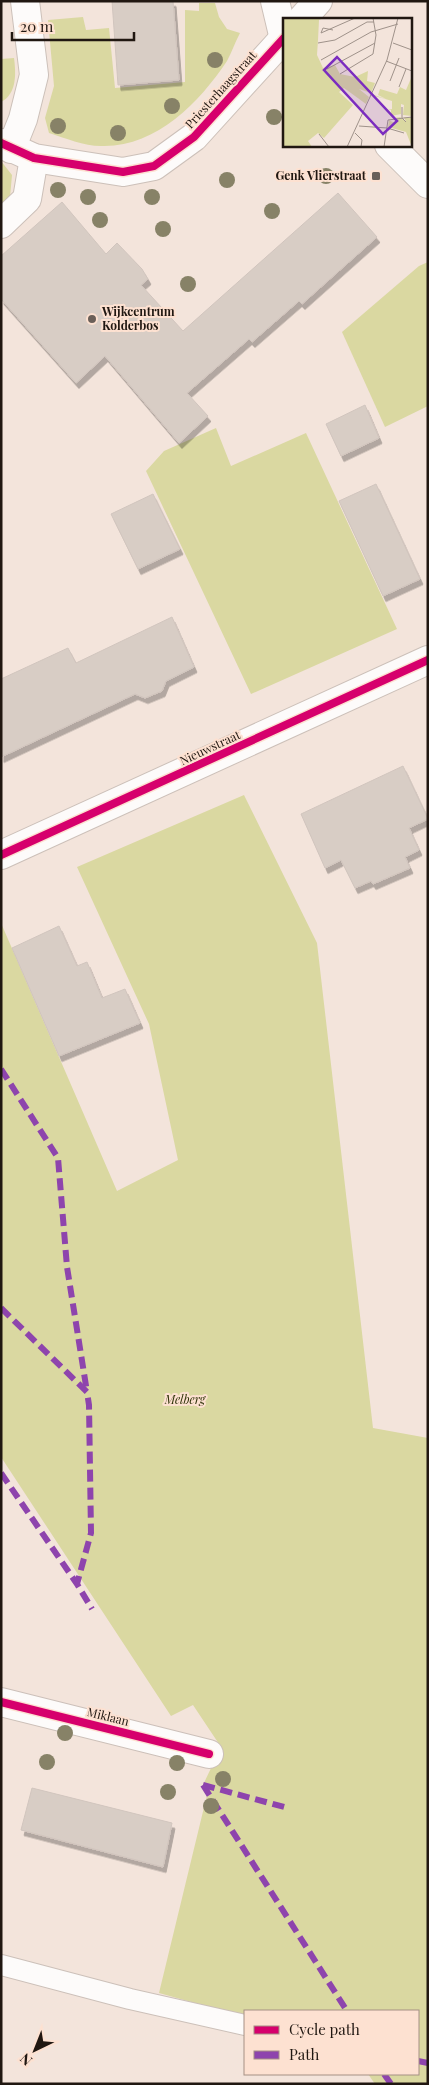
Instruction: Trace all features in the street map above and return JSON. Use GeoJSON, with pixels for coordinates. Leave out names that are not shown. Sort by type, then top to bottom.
{"type":"FeatureCollection","features":[{"type":"Feature","properties":{"kind":"street"},"geometry":{"type":"LineString","coordinates":[[1,224],[27,199],[15,150],[34,75],[25,1]]}},
{"type":"Feature","properties":{"kind":"street"},"geometry":{"type":"LineString","coordinates":[[275,1],[283,34]]}},
{"type":"Feature","properties":{"kind":"street"},"geometry":{"type":"LineString","coordinates":[[303,18],[318,1]]}},
{"type":"Feature","properties":{"kind":"street","name":"Priesterhaagstraat"},"geometry":{"type":"LineString","coordinates":[[15,150],[123,172],[154,166],[194,138],[283,39]]}},
{"type":"Feature","properties":{"kind":"street"},"geometry":{"type":"LineString","coordinates":[[390,146],[428,184]]}},
{"type":"Feature","properties":{"kind":"street","name":"Nieuwstraat"},"geometry":{"type":"LineString","coordinates":[[1,855],[428,660]]}},
{"type":"Feature","properties":{"kind":"street","name":"Miklaan"},"geometry":{"type":"LineString","coordinates":[[1,1702],[209,1754]]}},
{"type":"Feature","properties":{"kind":"lane"},"geometry":{"type":"LineString","coordinates":[[1,1965],[130,1999],[244,2025]]}},
{"type":"Feature","properties":{"kind":"green space"},"geometry":{"type":"Polygon","coordinates":[[[199,3],[215,3],[219,17],[227,29],[240,33],[227,61],[216,77],[189,107],[174,120],[157,131],[121,145],[88,145],[49,133],[45,118],[54,86],[48,20],[83,17],[86,30],[109,28],[115,88],[185,82],[185,10],[199,11],[199,3]]]}},
{"type":"Feature","properties":{"kind":"green space"},"geometry":{"type":"Polygon","coordinates":[[[14,58],[15,76],[13,89],[1,102],[1,59],[14,58]]]}},
{"type":"Feature","properties":{"kind":"green space"},"geometry":{"type":"Polygon","coordinates":[[[1,161],[12,175],[10,197],[1,207],[1,161]]]}},
{"type":"Feature","properties":{"kind":"green space"},"geometry":{"type":"Polygon","coordinates":[[[428,262],[428,406],[385,427],[342,332],[419,266],[428,262]]]}},
{"type":"Feature","properties":{"kind":"green space"},"geometry":{"type":"Polygon","coordinates":[[[216,428],[231,466],[306,433],[397,629],[251,694],[146,471],[164,451],[216,428]]]}},
{"type":"Feature","properties":{"kind":"green space","name":"Melberg"},"geometry":{"type":"Polygon","coordinates":[[[244,795],[317,943],[373,1428],[428,1438],[428,2084],[375,2084],[369,2075],[419,2075],[419,2010],[244,2010],[244,2017],[159,1993],[207,1795],[203,1785],[221,1747],[193,1705],[171,1716],[1,1457],[1,923],[117,1191],[178,1160],[149,1024],[77,867],[244,795]]]}},
{"type":"Feature","properties":{"kind":"building"},"geometry":{"type":"Polygon","coordinates":[[[112,1],[173,1],[179,80],[118,85],[112,1]]]}},
{"type":"Feature","properties":{"kind":"building"},"geometry":{"type":"Polygon","coordinates":[[[338,193],[377,237],[302,304],[299,301],[252,342],[249,339],[187,393],[208,416],[179,443],[105,356],[76,383],[1,299],[1,256],[62,202],[106,254],[117,243],[142,269],[148,279],[141,285],[183,331],[338,193]]]}},
{"type":"Feature","properties":{"kind":"building"},"geometry":{"type":"Polygon","coordinates":[[[365,405],[379,438],[341,456],[326,424],[365,405]]]}},
{"type":"Feature","properties":{"kind":"building"},"geometry":{"type":"Polygon","coordinates":[[[376,484],[420,579],[383,596],[339,501],[376,484]]]}},
{"type":"Feature","properties":{"kind":"building"},"geometry":{"type":"Polygon","coordinates":[[[153,494],[180,549],[138,569],[111,514],[153,494]]]}},
{"type":"Feature","properties":{"kind":"building"},"geometry":{"type":"Polygon","coordinates":[[[172,617],[194,667],[166,681],[162,691],[145,698],[135,694],[1,757],[1,679],[68,648],[76,663],[172,617]]]}},
{"type":"Feature","properties":{"kind":"building"},"geometry":{"type":"Polygon","coordinates":[[[403,766],[428,819],[409,828],[419,850],[405,857],[410,868],[373,884],[371,881],[355,888],[341,860],[325,868],[301,814],[403,766]]]}},
{"type":"Feature","properties":{"kind":"building"},"geometry":{"type":"Polygon","coordinates":[[[59,926],[77,966],[87,962],[102,998],[125,989],[140,1023],[59,1056],[12,948],[59,926]]]}},
{"type":"Feature","properties":{"kind":"building"},"geometry":{"type":"Polygon","coordinates":[[[32,1788],[172,1823],[163,1867],[21,1830],[32,1788]]]}},
{"type":"Feature","properties":{"kind":"marked path"},"geometry":{"type":"LineString","coordinates":[[1,1069],[58,1158],[67,1267],[87,1392]]}},
{"type":"Feature","properties":{"kind":"marked path"},"geometry":{"type":"LineString","coordinates":[[1,1308],[87,1392],[89,1405],[91,1533],[77,1584]]}},
{"type":"Feature","properties":{"kind":"marked path"},"geometry":{"type":"LineString","coordinates":[[1,1473],[92,1609]]}},
{"type":"Feature","properties":{"kind":"marked path"},"geometry":{"type":"LineString","coordinates":[[203,1785],[346,2010]]}},
{"type":"Feature","properties":{"kind":"marked path"},"geometry":{"type":"LineString","coordinates":[[203,1785],[288,1808]]}},
{"type":"Feature","properties":{"kind":"marked path"},"geometry":{"type":"LineString","coordinates":[[419,2061],[428,2063]]}},
{"type":"Feature","properties":{"kind":"marked path"},"geometry":{"type":"LineString","coordinates":[[385,2075],[391,2084]]}},
{"type":"Feature","properties":{"kind":"cycle path"},"geometry":{"type":"LineString","coordinates":[[1,143],[34,158],[123,172],[154,166],[194,137],[283,39]]}},
{"type":"Feature","properties":{"kind":"cycle path"},"geometry":{"type":"LineString","coordinates":[[1,855],[428,660]]}},
{"type":"Feature","properties":{"kind":"cycle path"},"geometry":{"type":"LineString","coordinates":[[1,1702],[209,1754]]}},
{"type":"Feature","properties":{"kind":"place","name":"Genk Vlierstraat"},"geometry":{"type":"Point","coordinates":[376,176]}},
{"type":"Feature","properties":{"kind":"place","name":"Wijkcentrum Kolderbos"},"geometry":{"type":"Point","coordinates":[92,319]}}]}
